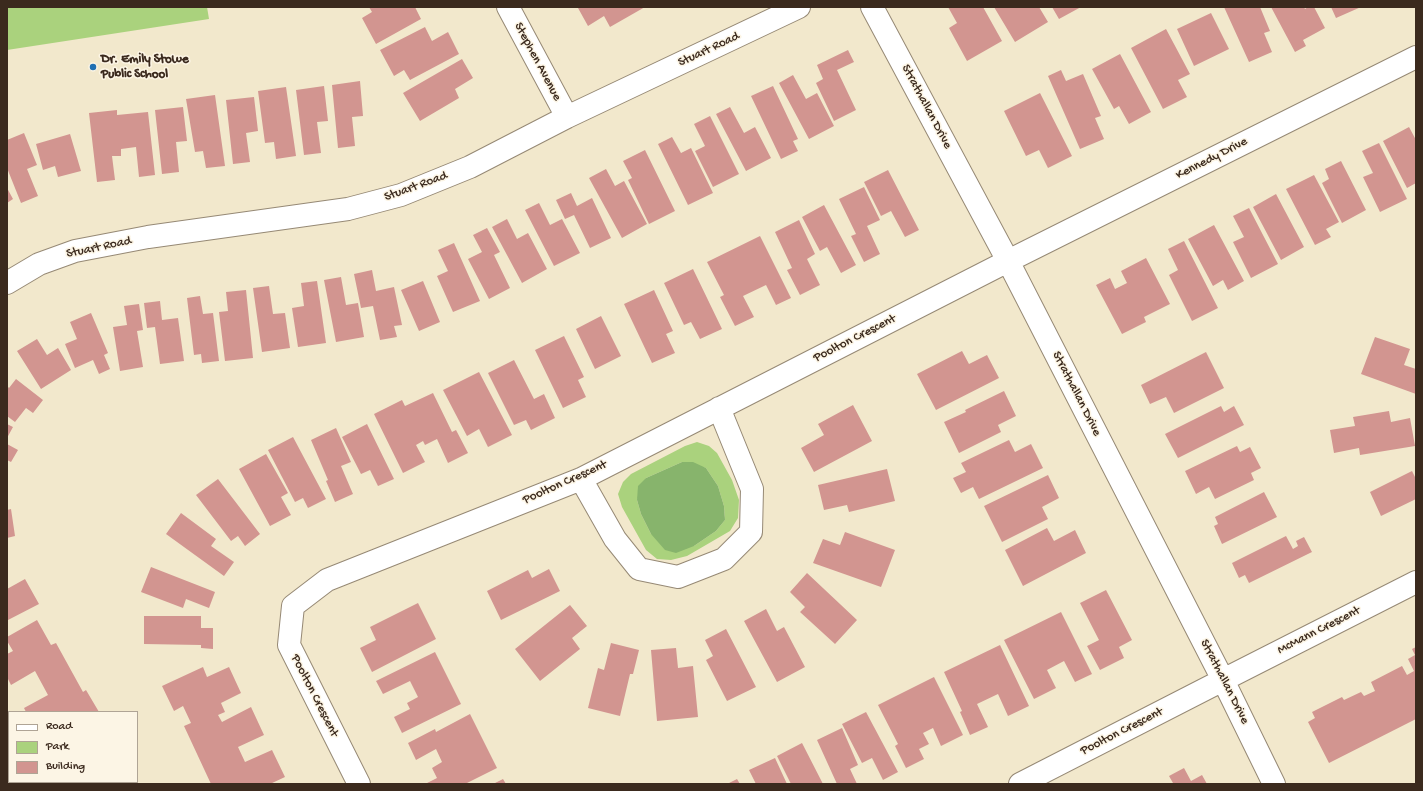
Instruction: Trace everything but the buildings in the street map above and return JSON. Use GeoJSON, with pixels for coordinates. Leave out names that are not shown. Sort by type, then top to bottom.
{"type":"FeatureCollection","features":[{"type":"Feature","properties":{"kind":"street","name":"Stephen Avenue"},"geometry":{"type":"LineString","coordinates":[[508,7],[567,117]]}},
{"type":"Feature","properties":{"kind":"street","name":"Stuart Road"},"geometry":{"type":"LineString","coordinates":[[7,283],[39,264],[75,251],[148,237],[348,209],[401,195],[470,166],[567,117],[799,7]]}},
{"type":"Feature","properties":{"kind":"street","name":"Strathallan Drive"},"geometry":{"type":"LineString","coordinates":[[872,7],[1008,261],[1223,680],[1274,784]]}},
{"type":"Feature","properties":{"kind":"street","name":"Kennedy Drive"},"geometry":{"type":"LineString","coordinates":[[1008,261],[1416,57]]}},
{"type":"Feature","properties":{"kind":"street","name":"Poolton Crescent"},"geometry":{"type":"LineString","coordinates":[[359,784],[289,645],[294,606],[327,580],[581,479],[1008,261]]}},
{"type":"Feature","properties":{"kind":"street"},"geometry":{"type":"LineString","coordinates":[[581,479],[614,539],[639,570],[678,577],[724,559],[751,532],[752,490],[720,408]]}},
{"type":"Feature","properties":{"kind":"street","name":"McMann Crescent"},"geometry":{"type":"LineString","coordinates":[[1223,680],[1416,582]]}},
{"type":"Feature","properties":{"kind":"street","name":"Poolton Crescent"},"geometry":{"type":"LineString","coordinates":[[1020,784],[1223,680]]}},
{"type":"Feature","properties":{"kind":"green space"},"geometry":{"type":"Polygon","coordinates":[[[7,7],[207,7],[209,19],[7,50],[7,7]]]}},
{"type":"Feature","properties":{"kind":"green space"},"geometry":{"type":"Polygon","coordinates":[[[697,442],[709,446],[717,453],[732,480],[739,500],[738,518],[730,531],[687,556],[671,560],[657,559],[646,550],[622,507],[618,494],[623,482],[631,474],[685,446],[697,442]],[[682,462],[646,478],[637,500],[641,514],[651,534],[694,546],[716,531],[725,520],[724,506],[718,486],[706,468],[682,462]]]}},
{"type":"Feature","properties":{"kind":"green space"},"geometry":{"type":"Polygon","coordinates":[[[682,462],[693,462],[706,468],[718,486],[724,506],[725,520],[716,531],[694,546],[676,553],[665,550],[651,534],[641,514],[637,500],[638,486],[646,478],[682,462]]]}},
{"type":"Feature","properties":{"kind":"place","name":"Dr. Emily Stowe Public School"},"geometry":{"type":"Point","coordinates":[93,67]}}]}
